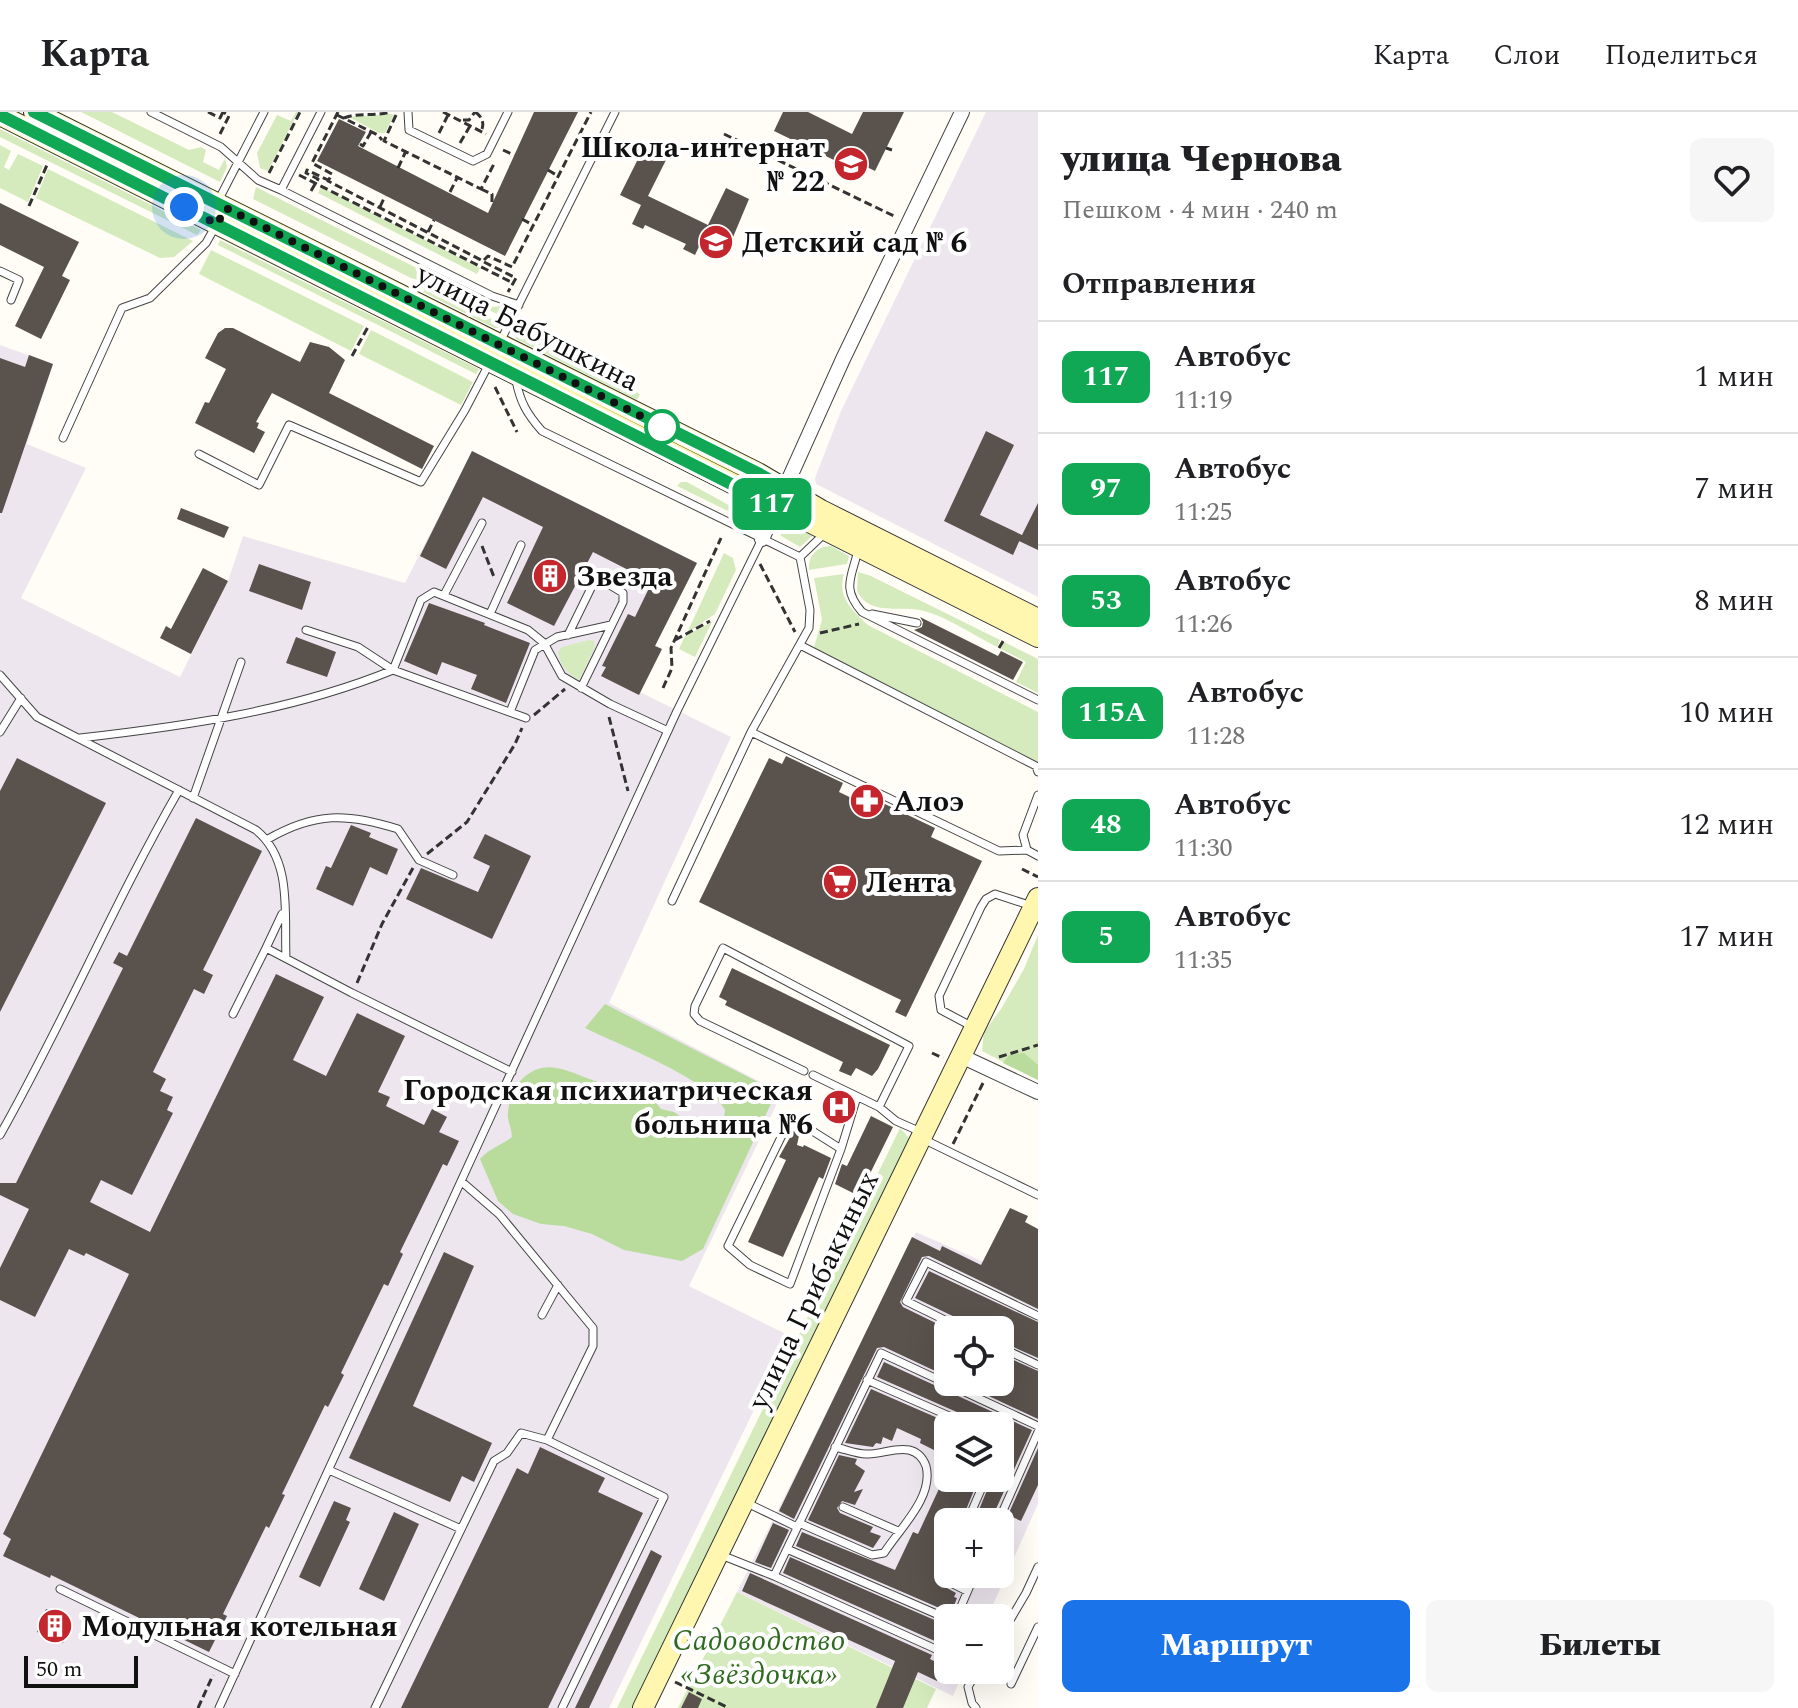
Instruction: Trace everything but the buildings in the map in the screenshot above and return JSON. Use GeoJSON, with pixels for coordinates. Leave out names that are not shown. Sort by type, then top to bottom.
{"type":"FeatureCollection","features":[{"type":"Feature","properties":{"kind":"main road","name":"улица Бабушкина"},"geometry":{"type":"LineString","coordinates":[[0,115],[38,118],[217,214],[780,497],[826,532],[1038,637]]}},
{"type":"Feature","properties":{"kind":"main road","name":"улица Бабушкина"},"geometry":{"type":"LineString","coordinates":[[494,353],[515,373],[780,497],[821,510],[1038,619]]}},
{"type":"Feature","properties":{"kind":"main road","name":"улица Грибакиных"},"geometry":{"type":"LineString","coordinates":[[643,1708],[922,1136],[953,1058],[975,1028],[1036,903]]}},
{"type":"Feature","properties":{"kind":"street"},"geometry":{"type":"LineString","coordinates":[[762,539],[962,112]]}},
{"type":"Feature","properties":{"kind":"street"},"geometry":{"type":"LineString","coordinates":[[953,1058],[986,1074],[1038,1092]]}},
{"type":"Feature","properties":{"kind":"lane"},"geometry":{"type":"LineString","coordinates":[[151,112],[221,147],[258,180],[492,296],[519,305]]}},
{"type":"Feature","properties":{"kind":"lane"},"geometry":{"type":"LineString","coordinates":[[63,438],[122,308],[150,298],[206,243],[238,163],[264,112]]}},
{"type":"Feature","properties":{"kind":"lane"},"geometry":{"type":"LineString","coordinates":[[281,190],[321,112]]}},
{"type":"Feature","properties":{"kind":"lane"},"geometry":{"type":"LineString","coordinates":[[408,112],[409,130],[473,161],[487,154],[508,112]]}},
{"type":"Feature","properties":{"kind":"lane"},"geometry":{"type":"LineString","coordinates":[[199,454],[259,485],[289,425],[421,482],[465,410],[615,112]]}},
{"type":"Feature","properties":{"kind":"lane"},"geometry":{"type":"LineString","coordinates":[[0,271],[19,280],[11,300]]}},
{"type":"Feature","properties":{"kind":"lane"},"geometry":{"type":"LineString","coordinates":[[515,373],[519,397],[526,413],[542,431],[800,557]]}},
{"type":"Feature","properties":{"kind":"lane"},"geometry":{"type":"LineString","coordinates":[[444,595],[482,523]]}},
{"type":"Feature","properties":{"kind":"lane"},"geometry":{"type":"LineString","coordinates":[[800,557],[826,532]]}},
{"type":"Feature","properties":{"kind":"lane"},"geometry":{"type":"LineString","coordinates":[[219,1708],[668,731],[762,539]]}},
{"type":"Feature","properties":{"kind":"lane"},"geometry":{"type":"LineString","coordinates":[[490,614],[521,545]]}},
{"type":"Feature","properties":{"kind":"lane"},"geometry":{"type":"LineString","coordinates":[[858,548],[848,588],[862,612],[1038,700]]}},
{"type":"Feature","properties":{"kind":"lane"},"geometry":{"type":"LineString","coordinates":[[672,901],[751,732],[784,668],[800,645],[810,619],[800,557]]}},
{"type":"Feature","properties":{"kind":"lane"},"geometry":{"type":"LineString","coordinates":[[568,635],[591,585],[598,580],[603,581],[623,593],[623,602],[581,688]]}},
{"type":"Feature","properties":{"kind":"lane"},"geometry":{"type":"LineString","coordinates":[[80,738],[219,721],[351,687],[393,670],[421,600],[434,592],[528,630],[544,643],[556,668],[572,683],[668,731]]}},
{"type":"Feature","properties":{"kind":"lane"},"geometry":{"type":"LineString","coordinates":[[862,612],[917,623]]}},
{"type":"Feature","properties":{"kind":"lane"},"geometry":{"type":"LineString","coordinates":[[510,712],[535,650],[544,643],[568,635],[611,625]]}},
{"type":"Feature","properties":{"kind":"lane"},"geometry":{"type":"LineString","coordinates":[[306,630],[358,647],[393,670],[526,718]]}},
{"type":"Feature","properties":{"kind":"lane"},"geometry":{"type":"LineString","coordinates":[[800,645],[1036,766],[1038,772]]}},
{"type":"Feature","properties":{"kind":"lane"},"geometry":{"type":"LineString","coordinates":[[193,798],[241,662]]}},
{"type":"Feature","properties":{"kind":"lane"},"geometry":{"type":"LineString","coordinates":[[0,675],[37,717],[268,839],[282,871],[286,958]]}},
{"type":"Feature","properties":{"kind":"lane"},"geometry":{"type":"LineString","coordinates":[[0,732],[21,698]]}},
{"type":"Feature","properties":{"kind":"lane"},"geometry":{"type":"LineString","coordinates":[[751,732],[999,851],[1027,850],[1038,856]]}},
{"type":"Feature","properties":{"kind":"lane"},"geometry":{"type":"LineString","coordinates":[[0,1135],[33,1077],[150,838],[179,790]]}},
{"type":"Feature","properties":{"kind":"lane"},"geometry":{"type":"LineString","coordinates":[[1027,850],[1023,835],[1038,795]]}},
{"type":"Feature","properties":{"kind":"lane"},"geometry":{"type":"LineString","coordinates":[[268,839],[295,824],[350,817],[398,829],[419,860],[453,875]]}},
{"type":"Feature","properties":{"kind":"lane"},"geometry":{"type":"LineString","coordinates":[[975,1028],[941,1010],[939,996],[981,907],[986,899],[995,894],[1036,903]]}},
{"type":"Feature","properties":{"kind":"lane"},"geometry":{"type":"LineString","coordinates":[[233,1014],[284,910]]}},
{"type":"Feature","properties":{"kind":"lane"},"geometry":{"type":"LineString","coordinates":[[266,948],[512,1072]]}},
{"type":"Feature","properties":{"kind":"lane"},"geometry":{"type":"LineString","coordinates":[[804,1071],[700,1021],[694,1014],[723,948],[909,1046],[879,1107]]}},
{"type":"Feature","properties":{"kind":"lane"},"geometry":{"type":"LineString","coordinates":[[813,1075],[879,1107],[896,1121],[949,1151],[1038,1195]]}},
{"type":"Feature","properties":{"kind":"lane"},"geometry":{"type":"LineString","coordinates":[[792,1121],[788,1123],[728,1246],[750,1265],[790,1284],[841,1149],[857,1097]]}},
{"type":"Feature","properties":{"kind":"lane"},"geometry":{"type":"LineString","coordinates":[[803,1125],[841,1149]]}},
{"type":"Feature","properties":{"kind":"lane"},"geometry":{"type":"LineString","coordinates":[[462,1182],[499,1214],[588,1321],[594,1338],[584,1366],[547,1440]]}},
{"type":"Feature","properties":{"kind":"lane"},"geometry":{"type":"LineString","coordinates":[[937,1316],[906,1301],[926,1262],[1038,1316]]}},
{"type":"Feature","properties":{"kind":"lane"},"geometry":{"type":"LineString","coordinates":[[542,1315],[558,1285]]}},
{"type":"Feature","properties":{"kind":"lane"},"geometry":{"type":"LineString","coordinates":[[774,1576],[881,1353],[1038,1426]]}},
{"type":"Feature","properties":{"kind":"lane"},"geometry":{"type":"LineString","coordinates":[[1014,1354],[1038,1365]]}},
{"type":"Feature","properties":{"kind":"lane"},"geometry":{"type":"LineString","coordinates":[[867,1380],[940,1412]]}},
{"type":"Feature","properties":{"kind":"lane"},"geometry":{"type":"LineString","coordinates":[[1004,1508],[1038,1432]]}},
{"type":"Feature","properties":{"kind":"lane"},"geometry":{"type":"LineString","coordinates":[[375,1708],[494,1461],[507,1453],[521,1433],[547,1440],[664,1497],[562,1708]]}},
{"type":"Feature","properties":{"kind":"lane"},"geometry":{"type":"LineString","coordinates":[[743,1502],[872,1555],[884,1553],[921,1501],[928,1484],[924,1459],[913,1451],[895,1449],[867,1455],[835,1447]]}},
{"type":"Feature","properties":{"kind":"lane"},"geometry":{"type":"LineString","coordinates":[[329,1470],[461,1529]]}},
{"type":"Feature","properties":{"kind":"lane"},"geometry":{"type":"LineString","coordinates":[[843,1507],[898,1531]]}},
{"type":"Feature","properties":{"kind":"lane"},"geometry":{"type":"LineString","coordinates":[[787,1549],[934,1613]]}},
{"type":"Feature","properties":{"kind":"lane"},"geometry":{"type":"LineString","coordinates":[[718,1554],[934,1648]]}},
{"type":"Feature","properties":{"kind":"lane"},"geometry":{"type":"LineString","coordinates":[[1014,1613],[1038,1567]]}},
{"type":"Feature","properties":{"kind":"lane"},"geometry":{"type":"LineString","coordinates":[[961,1588],[967,1591]]}},
{"type":"Feature","properties":{"kind":"lane"},"geometry":{"type":"LineString","coordinates":[[962,1604],[968,1588]]}},
{"type":"Feature","properties":{"kind":"lane"},"geometry":{"type":"LineString","coordinates":[[60,1589],[235,1674]]}},
{"type":"Feature","properties":{"kind":"lane"},"geometry":{"type":"LineString","coordinates":[[1014,1678],[1038,1627]]}},
{"type":"Feature","properties":{"kind":"lane"},"geometry":{"type":"LineString","coordinates":[[970,1684],[968,1687],[976,1708]]}},
{"type":"Feature","properties":{"kind":"path"},"geometry":{"type":"LineString","coordinates":[[208,112],[220,118],[223,112],[229,116],[221,132]]}},
{"type":"Feature","properties":{"kind":"path"},"geometry":{"type":"LineString","coordinates":[[263,172],[268,174],[300,112]]}},
{"type":"Feature","properties":{"kind":"path"},"geometry":{"type":"LineString","coordinates":[[344,118],[390,112]]}},
{"type":"Feature","properties":{"kind":"path"},"geometry":{"type":"LineString","coordinates":[[443,112],[495,138]]}},
{"type":"Feature","properties":{"kind":"path"},"geometry":{"type":"LineString","coordinates":[[460,120],[469,120],[475,112],[482,119],[481,131]]}},
{"type":"Feature","properties":{"kind":"path"},"geometry":{"type":"LineString","coordinates":[[483,261],[488,256],[512,267],[590,114],[581,112]]}},
{"type":"Feature","properties":{"kind":"path"},"geometry":{"type":"LineString","coordinates":[[328,180],[332,174],[312,163],[338,113],[384,141]]}},
{"type":"Feature","properties":{"kind":"path"},"geometry":{"type":"LineString","coordinates":[[212,132],[227,140]]}},
{"type":"Feature","properties":{"kind":"path"},"geometry":{"type":"LineString","coordinates":[[360,144],[363,146],[371,132]]}},
{"type":"Feature","properties":{"kind":"path"},"geometry":{"type":"LineString","coordinates":[[724,134],[896,217]]}},
{"type":"Feature","properties":{"kind":"path"},"geometry":{"type":"LineString","coordinates":[[886,148],[892,150]]}},
{"type":"Feature","properties":{"kind":"path"},"geometry":{"type":"LineString","coordinates":[[501,149],[514,155]]}},
{"type":"Feature","properties":{"kind":"path"},"geometry":{"type":"LineString","coordinates":[[398,168],[406,151]]}},
{"type":"Feature","properties":{"kind":"path"},"geometry":{"type":"LineString","coordinates":[[306,161],[299,175],[302,186],[311,191],[318,179],[306,173],[307,170],[516,278],[508,291],[499,288]]}},
{"type":"Feature","properties":{"kind":"path"},"geometry":{"type":"LineString","coordinates":[[29,206],[47,165]]}},
{"type":"Feature","properties":{"kind":"path"},"geometry":{"type":"LineString","coordinates":[[321,177],[325,170]]}},
{"type":"Feature","properties":{"kind":"path"},"geometry":{"type":"LineString","coordinates":[[548,170],[558,176]]}},
{"type":"Feature","properties":{"kind":"path"},"geometry":{"type":"LineString","coordinates":[[299,175],[513,283]]}},
{"type":"Feature","properties":{"kind":"path"},"geometry":{"type":"LineString","coordinates":[[450,192],[458,177]]}},
{"type":"Feature","properties":{"kind":"path"},"geometry":{"type":"LineString","coordinates":[[481,189],[492,194],[492,205]]}},
{"type":"Feature","properties":{"kind":"path"},"geometry":{"type":"LineString","coordinates":[[380,207],[385,196]]}},
{"type":"Feature","properties":{"kind":"path"},"geometry":{"type":"LineString","coordinates":[[522,219],[533,225]]}},
{"type":"Feature","properties":{"kind":"path"},"geometry":{"type":"LineString","coordinates":[[428,232],[434,220]]}},
{"type":"Feature","properties":{"kind":"path"},"geometry":{"type":"LineString","coordinates":[[478,277],[483,268]]}},
{"type":"Feature","properties":{"kind":"path"},"geometry":{"type":"LineString","coordinates":[[352,356],[369,325]]}},
{"type":"Feature","properties":{"kind":"path"},"geometry":{"type":"LineString","coordinates":[[495,387],[517,432]]}},
{"type":"Feature","properties":{"kind":"path"},"geometry":{"type":"LineString","coordinates":[[477,533],[500,591]]}},
{"type":"Feature","properties":{"kind":"path"},"geometry":{"type":"LineString","coordinates":[[663,688],[672,668],[671,648],[721,538]]}},
{"type":"Feature","properties":{"kind":"path"},"geometry":{"type":"LineString","coordinates":[[755,554],[800,645]]}},
{"type":"Feature","properties":{"kind":"path"},"geometry":{"type":"LineString","coordinates":[[675,640],[728,612]]}},
{"type":"Feature","properties":{"kind":"path"},"geometry":{"type":"LineString","coordinates":[[816,634],[875,619]]}},
{"type":"Feature","properties":{"kind":"path"},"geometry":{"type":"LineString","coordinates":[[999,648],[1005,638]]}},
{"type":"Feature","properties":{"kind":"path"},"geometry":{"type":"LineString","coordinates":[[526,718],[536,714],[572,683]]}},
{"type":"Feature","properties":{"kind":"path"},"geometry":{"type":"LineString","coordinates":[[610,704],[609,717],[628,792]]}},
{"type":"Feature","properties":{"kind":"path"},"geometry":{"type":"LineString","coordinates":[[1022,869],[1038,877]]}},
{"type":"Feature","properties":{"kind":"path"},"geometry":{"type":"LineString","coordinates":[[949,1151],[992,1060],[1038,1045]]}},
{"type":"Feature","properties":{"kind":"path"},"geometry":{"type":"LineString","coordinates":[[932,1053],[953,1058]]}},
{"type":"Feature","properties":{"kind":"path"},"geometry":{"type":"LineString","coordinates":[[198,1708],[218,1666]]}},
{"type":"Feature","properties":{"kind":"path"},"geometry":{"type":"LineString","coordinates":[[660,1675],[729,1708]]}},
{"type":"Feature","properties":{"kind":"shaded area"},"geometry":{"type":"Polygon","coordinates":[[[986,112],[1038,112],[1038,597],[816,484],[815,478],[841,411],[986,112]]]}},
{"type":"Feature","properties":{"kind":"shaded area"},"geometry":{"type":"Polygon","coordinates":[[[0,345],[53,364],[27,444],[86,468],[21,598],[180,677],[228,581],[243,536],[405,583],[472,451],[697,563],[655,645],[662,649],[640,692],[731,737],[609,1003],[782,1093],[689,1286],[790,1336],[609,1708],[0,1708],[0,345]]]}},
{"type":"Feature","properties":{"kind":"shaded area"},"geometry":{"type":"Polygon","coordinates":[[[916,1232],[1038,1286],[1038,1504],[1014,1558],[1014,1508],[934,1508],[934,1588],[1000,1588],[993,1604],[934,1604],[934,1684],[958,1684],[953,1696],[737,1592],[916,1232]]]}},
{"type":"Feature","properties":{"kind":"green space"},"geometry":{"type":"Polygon","coordinates":[[[81,112],[112,112],[189,150],[201,147],[206,150],[203,162],[219,170],[225,158],[227,167],[220,182],[81,112]]]}},
{"type":"Feature","properties":{"kind":"green space"},"geometry":{"type":"Polygon","coordinates":[[[296,112],[268,171],[260,168],[257,153],[277,115],[291,121],[296,112]]]}},
{"type":"Feature","properties":{"kind":"green space"},"geometry":{"type":"Polygon","coordinates":[[[394,115],[385,133],[379,133],[349,117],[394,115]]]}},
{"type":"Feature","properties":{"kind":"green space"},"geometry":{"type":"Polygon","coordinates":[[[0,129],[201,230],[197,235],[0,137],[0,129]]]}},
{"type":"Feature","properties":{"kind":"green space"},"geometry":{"type":"Polygon","coordinates":[[[0,145],[11,151],[4,167],[9,170],[18,154],[43,166],[28,202],[0,188],[0,145]]]}},
{"type":"Feature","properties":{"kind":"green space"},"geometry":{"type":"Polygon","coordinates":[[[48,169],[193,241],[174,257],[160,258],[36,198],[48,169]]]}},
{"type":"Feature","properties":{"kind":"green space"},"geometry":{"type":"Polygon","coordinates":[[[256,187],[494,307],[502,306],[505,312],[497,314],[436,285],[411,278],[253,199],[256,187]]]}},
{"type":"Feature","properties":{"kind":"green space"},"geometry":{"type":"Polygon","coordinates":[[[321,187],[480,268],[477,274],[318,193],[321,187]]]}},
{"type":"Feature","properties":{"kind":"green space"},"geometry":{"type":"Polygon","coordinates":[[[220,240],[479,369],[476,374],[218,245],[220,240]]]}},
{"type":"Feature","properties":{"kind":"green space"},"geometry":{"type":"Polygon","coordinates":[[[211,250],[364,326],[351,351],[199,274],[211,250]]]}},
{"type":"Feature","properties":{"kind":"green space"},"geometry":{"type":"Polygon","coordinates":[[[426,287],[502,324],[500,328],[494,328],[423,292],[426,287]]]}},
{"type":"Feature","properties":{"kind":"green space"},"geometry":{"type":"Polygon","coordinates":[[[371,330],[473,382],[461,405],[359,354],[371,330]]]}},
{"type":"Feature","properties":{"kind":"green space"},"geometry":{"type":"Polygon","coordinates":[[[514,330],[640,394],[637,400],[516,339],[514,330]]]}},
{"type":"Feature","properties":{"kind":"green space"},"geometry":{"type":"Polygon","coordinates":[[[687,482],[734,508],[732,513],[677,486],[687,482]]]}},
{"type":"Feature","properties":{"kind":"green space"},"geometry":{"type":"Polygon","coordinates":[[[787,524],[812,536],[800,547],[781,536],[781,528],[787,524]]]}},
{"type":"Feature","properties":{"kind":"green space"},"geometry":{"type":"Polygon","coordinates":[[[831,546],[849,556],[847,564],[809,570],[814,553],[831,546]]]}},
{"type":"Feature","properties":{"kind":"green space"},"geometry":{"type":"Polygon","coordinates":[[[724,553],[733,558],[736,570],[715,614],[687,633],[724,553]]]}},
{"type":"Feature","properties":{"kind":"green space"},"geometry":{"type":"Polygon","coordinates":[[[858,572],[1000,640],[997,647],[933,614],[869,604],[857,590],[858,572]]]}},
{"type":"Feature","properties":{"kind":"green space"},"geometry":{"type":"Polygon","coordinates":[[[844,574],[844,596],[868,625],[1038,712],[1038,764],[817,650],[814,647],[822,620],[814,578],[844,574]]]}},
{"type":"Feature","properties":{"kind":"green space"},"geometry":{"type":"Polygon","coordinates":[[[712,622],[695,657],[679,649],[685,636],[712,622]]]}},
{"type":"Feature","properties":{"kind":"green space"},"geometry":{"type":"Polygon","coordinates":[[[594,641],[595,647],[579,680],[565,669],[558,652],[562,647],[594,641]]]}},
{"type":"Feature","properties":{"kind":"green space"},"geometry":{"type":"Polygon","coordinates":[[[1004,642],[1038,659],[1038,693],[1016,682],[1026,662],[1001,649],[1004,642]]]}},
{"type":"Feature","properties":{"kind":"green space"},"geometry":{"type":"Polygon","coordinates":[[[1038,935],[1038,1080],[982,1051],[984,1032],[1024,969],[1038,935]]]}},
{"type":"Feature","properties":{"kind":"green space"},"geometry":{"type":"Polygon","coordinates":[[[605,1004],[776,1093],[703,1249],[682,1261],[624,1250],[592,1234],[564,1226],[541,1224],[513,1214],[498,1201],[480,1159],[512,1137],[508,1116],[512,1095],[522,1079],[542,1068],[561,1069],[642,1092],[661,1109],[674,1112],[696,1127],[722,1120],[725,1110],[702,1087],[662,1064],[585,1028],[605,1004]]]}},
{"type":"Feature","properties":{"kind":"green space"},"geometry":{"type":"Polygon","coordinates":[[[1024,1053],[1038,1065],[1038,1080],[1003,1063],[1009,1055],[1024,1053]]]}},
{"type":"Feature","properties":{"kind":"green space"},"geometry":{"type":"Polygon","coordinates":[[[900,1128],[910,1139],[634,1708],[617,1708],[900,1128]]]}},
{"type":"Feature","properties":{"kind":"green space","name":"Садоводство «Звёздочка»"},"geometry":{"type":"Polygon","coordinates":[[[737,1592],[936,1689],[927,1708],[678,1708],[737,1592]]]}},
{"type":"Feature","properties":{"kind":"bus line","name":"117"},"geometry":{"type":"LineString","coordinates":[[0,115],[777,507],[784,488],[758,473],[34,112]]}},
{"type":"Feature","properties":{"kind":"place","name":"Школа-интернат № 22"},"geometry":{"type":"Point","coordinates":[851,164]}},
{"type":"Feature","properties":{"kind":"place","name":"Детский сад № 6"},"geometry":{"type":"Point","coordinates":[716,242]}},
{"type":"Feature","properties":{"kind":"place","name":"Звезда"},"geometry":{"type":"Point","coordinates":[550,576]}},
{"type":"Feature","properties":{"kind":"place","name":"Алоэ"},"geometry":{"type":"Point","coordinates":[867,801]}},
{"type":"Feature","properties":{"kind":"place","name":"Лента"},"geometry":{"type":"Point","coordinates":[840,882]}},
{"type":"Feature","properties":{"kind":"place","name":"Городская психиатрическая больница №6"},"geometry":{"type":"Point","coordinates":[839,1107]}},
{"type":"Feature","properties":{"kind":"place","name":"Модульная котельная"},"geometry":{"type":"Point","coordinates":[55,1626]}},
{"type":"Feature","properties":{"kind":"route"},"geometry":{"type":"LineString","coordinates":[[184,207],[217,224],[226,208],[665,428],[662,427]]}}]}
